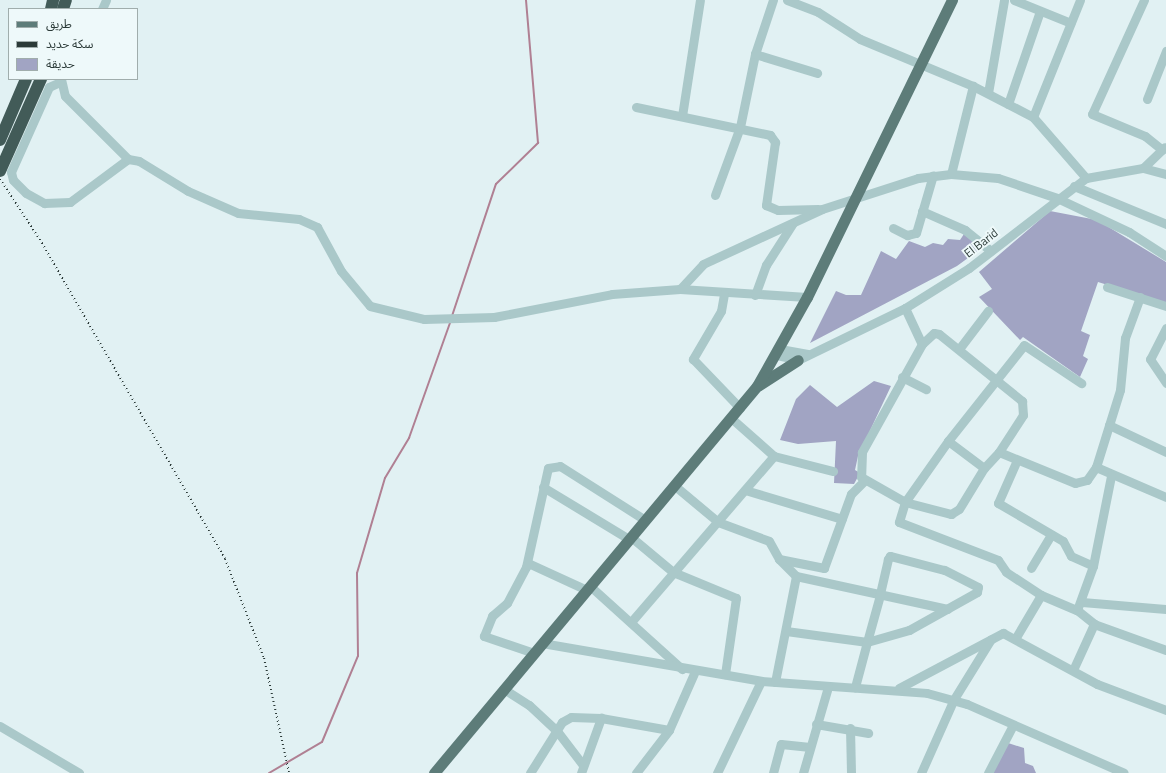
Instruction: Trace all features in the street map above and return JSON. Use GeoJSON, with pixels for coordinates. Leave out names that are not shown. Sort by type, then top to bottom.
{"type":"FeatureCollection","features":[{"type":"Feature","properties":{"kind":"highway"},"geometry":{"type":"LineString","coordinates":[[0,140],[26,80]]}},
{"type":"Feature","properties":{"kind":"highway"},"geometry":{"type":"LineString","coordinates":[[1,168],[41,80]]}},
{"type":"Feature","properties":{"kind":"main road"},"geometry":{"type":"LineString","coordinates":[[434,773],[757,386],[778,352],[808,297],[952,0]]}},
{"type":"Feature","properties":{"kind":"main road"},"geometry":{"type":"LineString","coordinates":[[757,386],[798,360]]}},
{"type":"Feature","properties":{"kind":"street"},"geometry":{"type":"LineString","coordinates":[[682,116],[700,0]]}},
{"type":"Feature","properties":{"kind":"street"},"geometry":{"type":"LineString","coordinates":[[715,195],[740,127],[755,54],[773,0]]}},
{"type":"Feature","properties":{"kind":"street"},"geometry":{"type":"LineString","coordinates":[[787,0],[818,12],[860,39],[973,86],[1033,117],[1086,178]]}},
{"type":"Feature","properties":{"kind":"street"},"geometry":{"type":"LineString","coordinates":[[988,93],[1004,0]]}},
{"type":"Feature","properties":{"kind":"street"},"geometry":{"type":"LineString","coordinates":[[1014,0],[1071,23]]}},
{"type":"Feature","properties":{"kind":"street"},"geometry":{"type":"LineString","coordinates":[[1033,117],[1080,0]]}},
{"type":"Feature","properties":{"kind":"street"},"geometry":{"type":"LineString","coordinates":[[1143,168],[1164,148],[1145,136],[1092,114],[1144,0]]}},
{"type":"Feature","properties":{"kind":"street"},"geometry":{"type":"LineString","coordinates":[[1008,104],[1040,10]]}},
{"type":"Feature","properties":{"kind":"street"},"geometry":{"type":"LineString","coordinates":[[1148,99],[1166,51]]}},
{"type":"Feature","properties":{"kind":"street"},"geometry":{"type":"LineString","coordinates":[[755,54],[817,73]]}},
{"type":"Feature","properties":{"kind":"street"},"geometry":{"type":"LineString","coordinates":[[128,159],[70,202],[44,203],[20,188],[12,172],[49,87],[60,80],[65,96],[128,159],[143,163],[188,191],[238,213],[298,219],[317,227],[341,271],[370,306],[411,317],[451,321],[494,317],[612,294],[680,289],[724,294],[808,297]]}},
{"type":"Feature","properties":{"kind":"street"},"geometry":{"type":"LineString","coordinates":[[950,174],[973,86]]}},
{"type":"Feature","properties":{"kind":"street"},"geometry":{"type":"LineString","coordinates":[[636,107],[766,133],[775,142],[766,196],[768,206],[778,210],[822,209]]}},
{"type":"Feature","properties":{"kind":"street","name":"El Barid"},"geometry":{"type":"LineString","coordinates":[[798,360],[905,308],[991,251],[1057,198],[1086,178],[1143,168],[1166,174]]}},
{"type":"Feature","properties":{"kind":"street"},"geometry":{"type":"LineString","coordinates":[[680,289],[703,264],[822,209],[856,196],[933,175],[950,174],[998,178],[1057,198],[1129,232],[1166,256]]}},
{"type":"Feature","properties":{"kind":"street"},"geometry":{"type":"LineString","coordinates":[[893,228],[914,234],[933,175]]}},
{"type":"Feature","properties":{"kind":"street"},"geometry":{"type":"LineString","coordinates":[[1074,186],[1166,224]]}},
{"type":"Feature","properties":{"kind":"street"},"geometry":{"type":"LineString","coordinates":[[922,211],[965,230],[991,251]]}},
{"type":"Feature","properties":{"kind":"street"},"geometry":{"type":"LineString","coordinates":[[755,295],[766,265],[793,223]]}},
{"type":"Feature","properties":{"kind":"street"},"geometry":{"type":"LineString","coordinates":[[1107,287],[1166,306]]}},
{"type":"Feature","properties":{"kind":"street"},"geometry":{"type":"LineString","coordinates":[[724,294],[721,311],[693,359],[740,408]]}},
{"type":"Feature","properties":{"kind":"street"},"geometry":{"type":"LineString","coordinates":[[999,452],[1075,483],[1084,482],[1096,468],[1124,370],[1125,338],[1140,297]]}},
{"type":"Feature","properties":{"kind":"street"},"geometry":{"type":"LineString","coordinates":[[905,308],[922,344]]}},
{"type":"Feature","properties":{"kind":"street"},"geometry":{"type":"LineString","coordinates":[[959,349],[988,311]]}},
{"type":"Feature","properties":{"kind":"street"},"geometry":{"type":"LineString","coordinates":[[936,332],[995,379],[1025,408],[999,452],[984,468],[955,512],[942,513],[905,502],[864,481],[861,474],[862,452],[902,377],[922,344],[936,332]]}},
{"type":"Feature","properties":{"kind":"street"},"geometry":{"type":"LineString","coordinates":[[1165,333],[1150,359],[1166,383]]}},
{"type":"Feature","properties":{"kind":"street"},"geometry":{"type":"LineString","coordinates":[[1082,383],[1066,376],[1026,345],[995,379],[948,441],[905,502],[899,522],[901,526],[998,560],[1006,572],[1041,595],[1077,610],[1094,624],[1166,650]]}},
{"type":"Feature","properties":{"kind":"street"},"geometry":{"type":"LineString","coordinates":[[778,352],[811,354]]}},
{"type":"Feature","properties":{"kind":"street"},"geometry":{"type":"LineString","coordinates":[[778,352],[798,360]]}},
{"type":"Feature","properties":{"kind":"street"},"geometry":{"type":"LineString","coordinates":[[902,377],[926,389]]}},
{"type":"Feature","properties":{"kind":"street"},"geometry":{"type":"LineString","coordinates":[[731,418],[774,456],[833,471]]}},
{"type":"Feature","properties":{"kind":"street"},"geometry":{"type":"LineString","coordinates":[[1109,425],[1166,452]]}},
{"type":"Feature","properties":{"kind":"street"},"geometry":{"type":"LineString","coordinates":[[948,441],[984,468]]}},
{"type":"Feature","properties":{"kind":"street"},"geometry":{"type":"LineString","coordinates":[[631,622],[774,456]]}},
{"type":"Feature","properties":{"kind":"street"},"geometry":{"type":"LineString","coordinates":[[1017,460],[997,502],[1064,542],[1071,556],[1093,566]]}},
{"type":"Feature","properties":{"kind":"street"},"geometry":{"type":"LineString","coordinates":[[534,653],[484,636],[492,616],[507,603],[528,563],[548,468],[556,465],[645,520]]}},
{"type":"Feature","properties":{"kind":"street"},"geometry":{"type":"LineString","coordinates":[[1096,468],[1111,476],[1166,497]]}},
{"type":"Feature","properties":{"kind":"street"},"geometry":{"type":"LineString","coordinates":[[1077,610],[1082,602],[1093,566],[1111,476]]}},
{"type":"Feature","properties":{"kind":"street"},"geometry":{"type":"LineString","coordinates":[[820,582],[852,491],[864,481]]}},
{"type":"Feature","properties":{"kind":"street"},"geometry":{"type":"LineString","coordinates":[[675,486],[718,522],[769,541],[779,559],[796,576],[947,609]]}},
{"type":"Feature","properties":{"kind":"street"},"geometry":{"type":"LineString","coordinates":[[543,487],[630,538],[673,572],[736,598],[725,674]]}},
{"type":"Feature","properties":{"kind":"street"},"geometry":{"type":"LineString","coordinates":[[745,490],[842,519]]}},
{"type":"Feature","properties":{"kind":"street"},"geometry":{"type":"LineString","coordinates":[[1031,568],[1051,535]]}},
{"type":"Feature","properties":{"kind":"street"},"geometry":{"type":"LineString","coordinates":[[786,631],[867,642],[909,630],[977,592],[978,587],[944,570],[895,556],[888,559],[880,595],[867,642],[855,687]]}},
{"type":"Feature","properties":{"kind":"street"},"geometry":{"type":"LineString","coordinates":[[779,559],[824,568]]}},
{"type":"Feature","properties":{"kind":"street"},"geometry":{"type":"LineString","coordinates":[[528,563],[589,588],[631,622],[682,669]]}},
{"type":"Feature","properties":{"kind":"street"},"geometry":{"type":"LineString","coordinates":[[775,682],[796,576]]}},
{"type":"Feature","properties":{"kind":"street"},"geometry":{"type":"LineString","coordinates":[[1015,639],[1041,595]]}},
{"type":"Feature","properties":{"kind":"street"},"geometry":{"type":"LineString","coordinates":[[1082,602],[1166,609]]}},
{"type":"Feature","properties":{"kind":"street"},"geometry":{"type":"LineString","coordinates":[[1073,670],[1094,624]]}},
{"type":"Feature","properties":{"kind":"street"},"geometry":{"type":"LineString","coordinates":[[899,688],[1003,633],[1129,699],[1166,710]]}},
{"type":"Feature","properties":{"kind":"street"},"geometry":{"type":"LineString","coordinates":[[922,773],[954,699],[991,638]]}},
{"type":"Feature","properties":{"kind":"street"},"geometry":{"type":"LineString","coordinates":[[542,643],[682,669],[725,674],[761,681],[828,687],[899,688],[954,699],[1124,773]]}},
{"type":"Feature","properties":{"kind":"street"},"geometry":{"type":"LineString","coordinates":[[636,773],[669,730],[695,671]]}},
{"type":"Feature","properties":{"kind":"street"},"geometry":{"type":"LineString","coordinates":[[717,773],[761,681]]}},
{"type":"Feature","properties":{"kind":"street"},"geometry":{"type":"LineString","coordinates":[[803,773],[828,687]]}},
{"type":"Feature","properties":{"kind":"street"},"geometry":{"type":"LineString","coordinates":[[504,689],[529,705],[557,731],[582,769]]}},
{"type":"Feature","properties":{"kind":"street"},"geometry":{"type":"LineString","coordinates":[[530,773],[557,731],[571,717],[601,718],[669,730]]}},
{"type":"Feature","properties":{"kind":"street"},"geometry":{"type":"LineString","coordinates":[[582,769],[601,718]]}},
{"type":"Feature","properties":{"kind":"street"},"geometry":{"type":"LineString","coordinates":[[816,724],[850,728],[868,733]]}},
{"type":"Feature","properties":{"kind":"street"},"geometry":{"type":"LineString","coordinates":[[988,773],[1013,725]]}},
{"type":"Feature","properties":{"kind":"street"},"geometry":{"type":"LineString","coordinates":[[0,726],[79,773]]}},
{"type":"Feature","properties":{"kind":"street"},"geometry":{"type":"LineString","coordinates":[[850,728],[851,773]]}},
{"type":"Feature","properties":{"kind":"street"},"geometry":{"type":"LineString","coordinates":[[773,773],[781,744],[810,747]]}},
{"type":"Feature","properties":{"kind":"green space"},"geometry":{"type":"Polygon","coordinates":[[[1050,211],[1097,220],[1166,262],[1166,303],[1098,282],[1081,331],[1090,335],[1083,356],[1088,359],[1080,377],[1023,337],[1020,340],[979,297],[992,289],[979,272],[1050,211]]]}},
{"type":"Feature","properties":{"kind":"green space"},"geometry":{"type":"Polygon","coordinates":[[[966,231],[983,247],[957,266],[810,343],[836,291],[846,295],[861,295],[881,251],[896,259],[909,241],[925,247],[933,243],[943,245],[948,239],[960,240],[966,231]]]}},
{"type":"Feature","properties":{"kind":"green space"},"geometry":{"type":"Polygon","coordinates":[[[874,381],[891,386],[858,456],[855,470],[860,473],[854,484],[834,483],[836,441],[798,444],[780,440],[796,399],[810,385],[837,407],[874,381]]]}},
{"type":"Feature","properties":{"kind":"green space"},"geometry":{"type":"Polygon","coordinates":[[[1008,743],[1024,748],[1025,763],[1033,766],[1036,773],[992,773],[1008,743]]]}},
{"type":"Feature","properties":{"kind":"waterway"},"geometry":{"type":"LineString","coordinates":[[452,316],[496,184],[538,143],[526,0]]}},
{"type":"Feature","properties":{"kind":"waterway"},"geometry":{"type":"LineString","coordinates":[[269,773],[322,742],[358,656],[357,573],[385,478],[409,438],[451,320]]}},
{"type":"Feature","properties":{"kind":"railway"},"geometry":{"type":"LineString","coordinates":[[0,179],[42,243],[225,559],[264,658],[289,773]]}}]}
